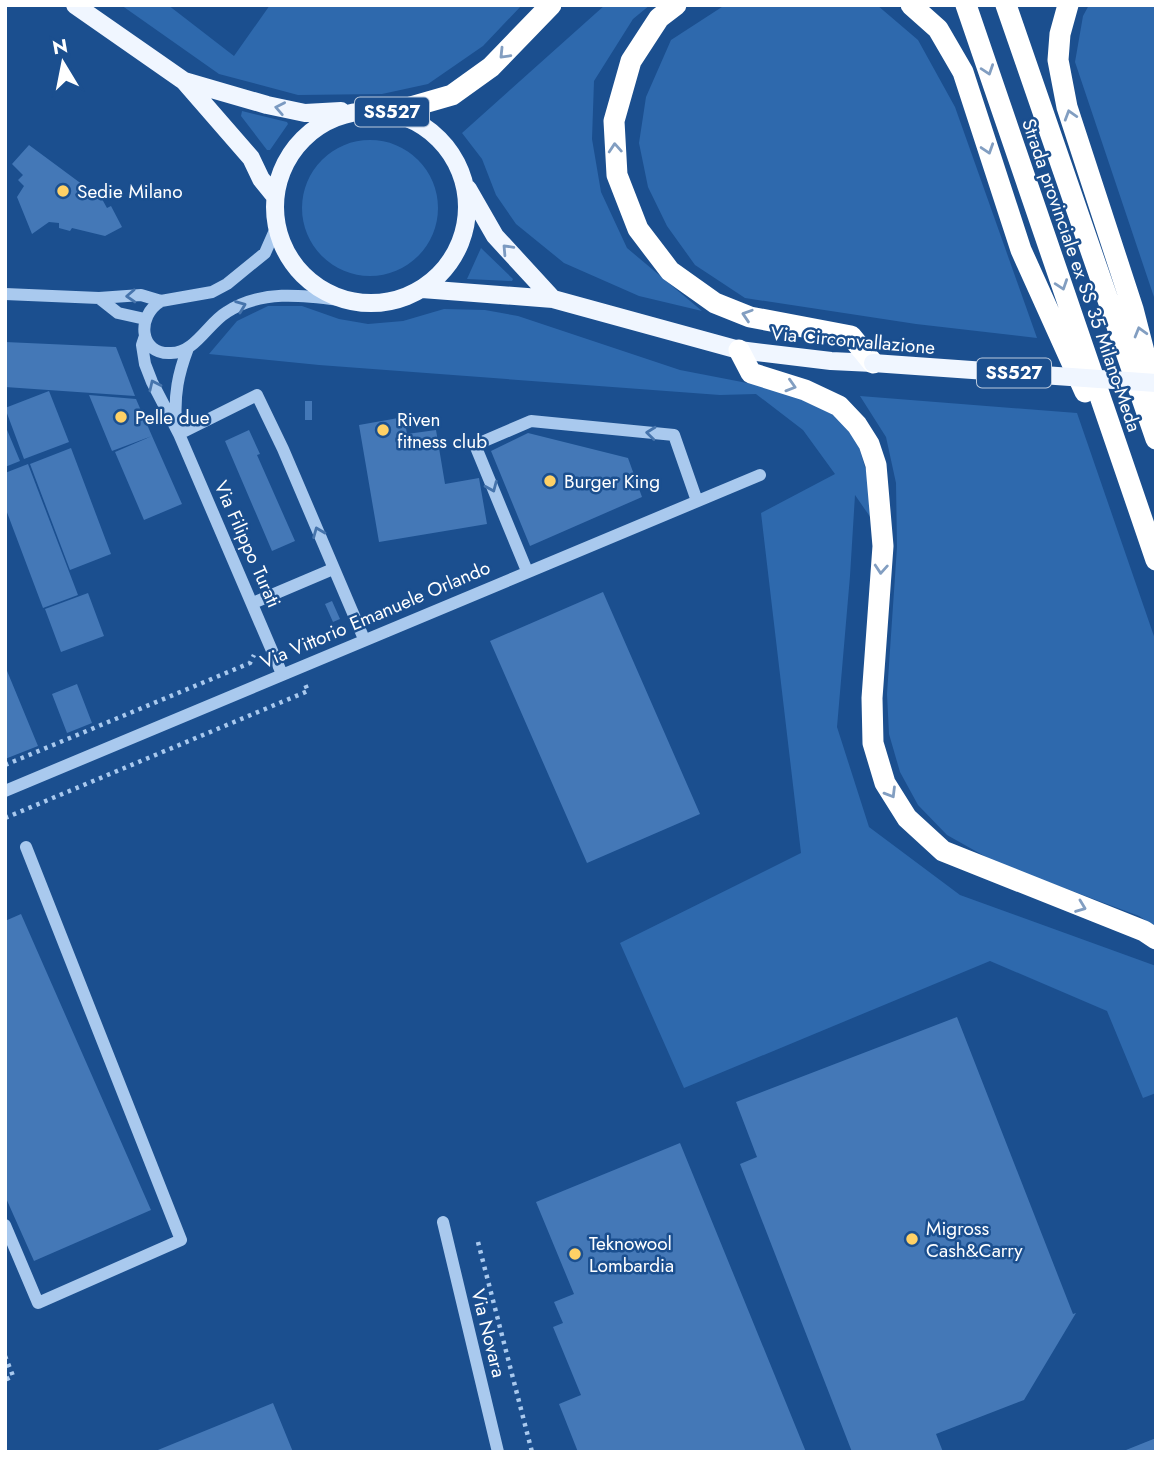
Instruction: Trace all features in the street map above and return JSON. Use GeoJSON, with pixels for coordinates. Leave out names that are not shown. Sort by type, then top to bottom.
{"type":"FeatureCollection","features":[{"type":"Feature","properties":{"kind":"highway"},"geometry":{"type":"LineString","coordinates":[[383,111],[452,95],[491,67],[551,5]]}},
{"type":"Feature","properties":{"kind":"highway"},"geometry":{"type":"LineString","coordinates":[[676,5],[660,18],[631,61],[614,121],[617,175],[638,229],[670,271],[715,303],[750,317],[851,335],[873,363]]}},
{"type":"Feature","properties":{"kind":"highway"},"geometry":{"type":"LineString","coordinates":[[911,5],[938,29],[963,72],[1021,250],[1143,522]]}},
{"type":"Feature","properties":{"kind":"highway","name":"Strada provinciale ex SS 35 Milano-Meda"},"geometry":{"type":"LineString","coordinates":[[966,5],[1156,560]]}},
{"type":"Feature","properties":{"kind":"highway","name":"Strada provinciale ex SS 35 Milano-Meda"},"geometry":{"type":"LineString","coordinates":[[1006,5],[1156,439]]}},
{"type":"Feature","properties":{"kind":"highway"},"geometry":{"type":"LineString","coordinates":[[1068,5],[1060,34],[1058,60],[1067,107],[1133,309],[1156,398]]}},
{"type":"Feature","properties":{"kind":"highway"},"geometry":{"type":"LineString","coordinates":[[739,350],[751,373],[805,390],[839,406],[857,425],[869,444],[880,487],[883,546],[872,698],[873,743],[886,783],[907,818],[943,851],[1144,931],[1156,939]]}},
{"type":"Feature","properties":{"kind":"main road","name":"SS527"},"geometry":{"type":"LineString","coordinates":[[75,5],[184,81],[251,158],[261,179],[274,195]]}},
{"type":"Feature","properties":{"kind":"main road","name":"SS527"},"geometry":{"type":"LineString","coordinates":[[184,81],[267,105],[306,113],[383,111],[425,126],[450,150],[464,182],[495,236],[553,299]]}},
{"type":"Feature","properties":{"kind":"main road","name":"SS527"},"geometry":{"type":"LineString","coordinates":[[383,111],[337,116],[307,134],[285,161],[274,195],[276,228],[286,254],[302,275],[324,291],[349,301],[387,302],[422,289],[445,269],[461,243],[467,212],[464,182]]}},
{"type":"Feature","properties":{"kind":"main road","name":"Via Circonvallazione"},"geometry":{"type":"LineString","coordinates":[[422,289],[553,299],[739,350],[831,361],[1156,383]]}},
{"type":"Feature","properties":{"kind":"street"},"geometry":{"type":"LineString","coordinates":[[5,294],[99,299],[141,295],[161,301],[212,292],[243,273],[265,253],[276,228]]}},
{"type":"Feature","properties":{"kind":"street"},"geometry":{"type":"LineString","coordinates":[[145,336],[155,349],[163,353],[181,352],[227,312],[261,298],[298,294],[349,301]]}},
{"type":"Feature","properties":{"kind":"street"},"geometry":{"type":"LineString","coordinates":[[99,299],[118,313],[145,319],[148,311],[161,301]]}},
{"type":"Feature","properties":{"kind":"street","name":"Via Filippo Turati"},"geometry":{"type":"LineString","coordinates":[[145,319],[142,345],[145,364],[178,432],[282,674]]}},
{"type":"Feature","properties":{"kind":"street","name":"Via Filippo Turati"},"geometry":{"type":"LineString","coordinates":[[178,432],[174,406],[178,374],[188,348]]}},
{"type":"Feature","properties":{"kind":"street"},"geometry":{"type":"LineString","coordinates":[[178,432],[257,395],[284,449],[364,639]]}},
{"type":"Feature","properties":{"kind":"street"},"geometry":{"type":"LineString","coordinates":[[527,571],[475,445],[531,421],[674,435],[697,501]]}},
{"type":"Feature","properties":{"kind":"street","name":"Via Vittorio Emanuele Orlando"},"geometry":{"type":"LineString","coordinates":[[5,791],[760,475]]}},
{"type":"Feature","properties":{"kind":"street"},"geometry":{"type":"LineString","coordinates":[[253,603],[333,569]]}},
{"type":"Feature","properties":{"kind":"street"},"geometry":{"type":"LineString","coordinates":[[5,1225],[38,1303],[181,1240],[26,847]]}},
{"type":"Feature","properties":{"kind":"street","name":"Via Novara"},"geometry":{"type":"LineString","coordinates":[[443,1222],[498,1452]]}},
{"type":"Feature","properties":{"kind":"path"},"geometry":{"type":"LineString","coordinates":[[5,765],[250,663],[254,655]]}},
{"type":"Feature","properties":{"kind":"path"},"geometry":{"type":"LineString","coordinates":[[5,818],[308,691],[298,667]]}},
{"type":"Feature","properties":{"kind":"path"},"geometry":{"type":"LineString","coordinates":[[478,1242],[532,1452]]}},
{"type":"Feature","properties":{"kind":"path"},"geometry":{"type":"LineString","coordinates":[[5,1356],[13,1376],[5,1380]]}},
{"type":"Feature","properties":{"kind":"shaded area"},"geometry":{"type":"Polygon","coordinates":[[[121,5],[168,5],[234,56],[270,5],[522,5],[483,46],[428,84],[382,94],[298,95],[219,74],[121,5]]]}},
{"type":"Feature","properties":{"kind":"shaded area"},"geometry":{"type":"Polygon","coordinates":[[[605,5],[650,5],[633,19],[594,81],[592,139],[601,192],[627,248],[702,311],[639,296],[564,263],[516,224],[496,195],[482,159],[462,133],[605,5]]]}},
{"type":"Feature","properties":{"kind":"shaded area"},"geometry":{"type":"Polygon","coordinates":[[[725,5],[877,5],[918,40],[955,107],[1037,338],[916,324],[745,298],[695,265],[667,226],[648,187],[639,143],[646,97],[671,40],[725,5]]]}},
{"type":"Feature","properties":{"kind":"shaded area"},"geometry":{"type":"Polygon","coordinates":[[[1089,5],[1156,5],[1156,303],[1075,62],[1083,16],[1089,5]]]}},
{"type":"Feature","properties":{"kind":"shaded area"},"geometry":{"type":"Polygon","coordinates":[[[242,111],[287,122],[270,150],[267,150],[241,116],[242,111]]]}},
{"type":"Feature","properties":{"kind":"shaded area"},"geometry":{"type":"Polygon","coordinates":[[[370,140],[396,146],[418,160],[432,182],[438,208],[432,234],[418,256],[396,270],[370,276],[344,270],[322,256],[308,234],[302,208],[308,182],[322,160],[344,146],[370,140]]]}},
{"type":"Feature","properties":{"kind":"shaded area"},"geometry":{"type":"Polygon","coordinates":[[[481,248],[513,279],[512,281],[467,279],[481,248]]]}},
{"type":"Feature","properties":{"kind":"shaded area"},"geometry":{"type":"Polygon","coordinates":[[[268,306],[302,306],[339,319],[368,324],[403,321],[444,309],[485,310],[518,316],[680,370],[783,390],[829,410],[858,444],[868,477],[875,524],[855,495],[837,727],[869,827],[960,895],[1156,966],[1156,1093],[1143,1098],[1107,1011],[990,961],[684,1088],[620,943],[801,853],[761,513],[835,474],[803,430],[756,394],[720,395],[319,365],[209,354],[237,321],[268,306]]]}},
{"type":"Feature","properties":{"kind":"shaded area"},"geometry":{"type":"Polygon","coordinates":[[[860,396],[1077,413],[1156,642],[1156,927],[1139,916],[995,862],[947,835],[918,805],[900,772],[889,734],[887,694],[897,547],[896,483],[886,437],[860,396]]]}},
{"type":"Feature","properties":{"kind":"building"},"geometry":{"type":"Polygon","coordinates":[[[29,145],[102,199],[107,208],[111,206],[122,227],[105,236],[72,228],[70,231],[59,228],[59,223],[49,222],[32,234],[17,197],[24,186],[18,180],[23,175],[12,164],[29,145]]]}},
{"type":"Feature","properties":{"kind":"building"},"geometry":{"type":"Polygon","coordinates":[[[5,342],[116,347],[135,396],[5,387],[5,342]]]}},
{"type":"Feature","properties":{"kind":"building"},"geometry":{"type":"Polygon","coordinates":[[[49,391],[69,442],[24,459],[5,408],[49,391]]]}},
{"type":"Feature","properties":{"kind":"building","name":"Pelle due"},"geometry":{"type":"Polygon","coordinates":[[[89,395],[136,399],[152,436],[112,451],[89,395]]]}},
{"type":"Feature","properties":{"kind":"building"},"geometry":{"type":"Polygon","coordinates":[[[305,401],[312,401],[312,420],[305,420],[305,401]]]}},
{"type":"Feature","properties":{"kind":"building"},"geometry":{"type":"Polygon","coordinates":[[[404,417],[407,434],[436,430],[445,484],[479,478],[487,524],[379,542],[359,425],[404,417]]]}},
{"type":"Feature","properties":{"kind":"building"},"geometry":{"type":"Polygon","coordinates":[[[5,425],[20,461],[5,467],[5,425]]]}},
{"type":"Feature","properties":{"kind":"building"},"geometry":{"type":"Polygon","coordinates":[[[249,430],[260,454],[257,455],[295,541],[272,551],[225,441],[249,430]]]}},
{"type":"Feature","properties":{"kind":"building"},"geometry":{"type":"Polygon","coordinates":[[[528,433],[628,458],[642,497],[530,546],[491,451],[528,433]]]}},
{"type":"Feature","properties":{"kind":"building"},"geometry":{"type":"Polygon","coordinates":[[[152,436],[182,504],[144,520],[115,452],[152,436]]]}},
{"type":"Feature","properties":{"kind":"building"},"geometry":{"type":"Polygon","coordinates":[[[71,448],[111,554],[70,570],[30,464],[71,448]]]}},
{"type":"Feature","properties":{"kind":"building"},"geometry":{"type":"Polygon","coordinates":[[[28,464],[78,595],[43,608],[5,507],[5,473],[28,464]]]}},
{"type":"Feature","properties":{"kind":"building"},"geometry":{"type":"Polygon","coordinates":[[[603,592],[700,814],[587,863],[490,641],[603,592]]]}},
{"type":"Feature","properties":{"kind":"building"},"geometry":{"type":"Polygon","coordinates":[[[88,593],[104,636],[61,652],[45,609],[88,593]]]}},
{"type":"Feature","properties":{"kind":"building"},"geometry":{"type":"Polygon","coordinates":[[[332,601],[340,619],[333,622],[325,604],[332,601]]]}},
{"type":"Feature","properties":{"kind":"building"},"geometry":{"type":"Polygon","coordinates":[[[5,666],[38,746],[5,759],[5,666]]]}},
{"type":"Feature","properties":{"kind":"building"},"geometry":{"type":"Polygon","coordinates":[[[77,684],[92,723],[67,733],[52,694],[77,684]]]}},
{"type":"Feature","properties":{"kind":"building"},"geometry":{"type":"Polygon","coordinates":[[[21,914],[151,1210],[34,1261],[5,1196],[5,921],[21,914]]]}},
{"type":"Feature","properties":{"kind":"building"},"geometry":{"type":"Polygon","coordinates":[[[957,1017],[1073,1314],[1076,1313],[1024,1400],[936,1434],[943,1452],[852,1452],[740,1164],[757,1157],[736,1102],[957,1017]]]}},
{"type":"Feature","properties":{"kind":"building"},"geometry":{"type":"Polygon","coordinates":[[[680,1143],[806,1452],[578,1452],[559,1404],[581,1395],[553,1327],[563,1323],[554,1302],[574,1294],[536,1202],[680,1143]]]}},
{"type":"Feature","properties":{"kind":"building"},"geometry":{"type":"Polygon","coordinates":[[[273,1403],[293,1452],[153,1452],[273,1403]]]}},
{"type":"Feature","properties":{"kind":"building"},"geometry":{"type":"Polygon","coordinates":[[[1156,1438],[1156,1452],[1121,1452],[1156,1438]]]}},
{"type":"Feature","properties":{"kind":"place","name":"Sedie Milano"},"geometry":{"type":"Point","coordinates":[63,191]}},
{"type":"Feature","properties":{"kind":"place","name":"Pelle due"},"geometry":{"type":"Point","coordinates":[121,417]}},
{"type":"Feature","properties":{"kind":"place","name":"Riven fitness club"},"geometry":{"type":"Point","coordinates":[383,430]}},
{"type":"Feature","properties":{"kind":"place","name":"Burger King"},"geometry":{"type":"Point","coordinates":[550,481]}},
{"type":"Feature","properties":{"kind":"place","name":"Migross Cash&Carry"},"geometry":{"type":"Point","coordinates":[912,1239]}},
{"type":"Feature","properties":{"kind":"place","name":"Teknowool Lombardia"},"geometry":{"type":"Point","coordinates":[575,1254]}}]}
